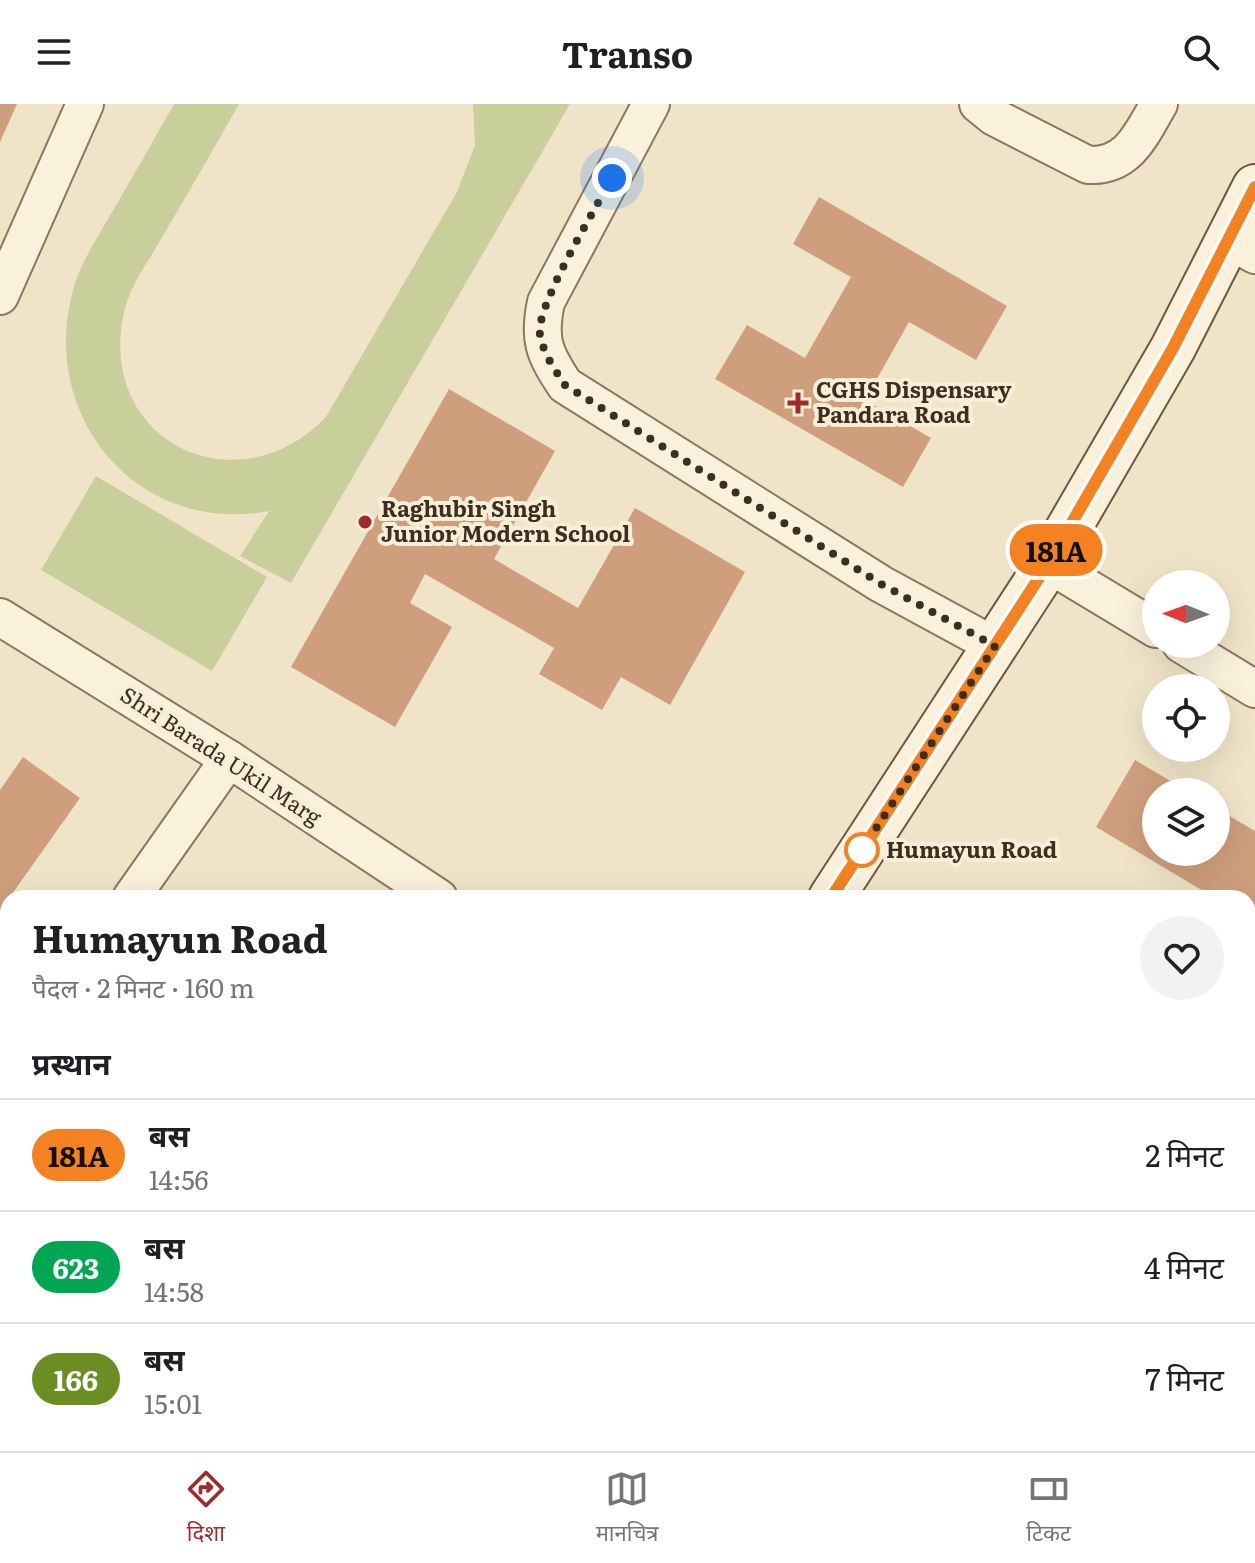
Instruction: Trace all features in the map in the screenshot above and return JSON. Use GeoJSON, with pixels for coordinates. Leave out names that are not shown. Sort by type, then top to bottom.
{"type":"FeatureCollection","features":[{"type":"Feature","properties":{"kind":"street"},"geometry":{"type":"LineString","coordinates":[[0,296],[85,104]]}},
{"type":"Feature","properties":{"kind":"street"},"geometry":{"type":"LineString","coordinates":[[651,104],[546,302],[539,333],[551,363],[565,385],[881,584],[995,646]]}},
{"type":"Feature","properties":{"kind":"street"},"geometry":{"type":"LineString","coordinates":[[978,104],[994,117],[1088,165],[1103,166],[1117,162],[1130,152],[1159,104]]}},
{"type":"Feature","properties":{"kind":"street"},"geometry":{"type":"LineString","coordinates":[[836,890],[1048,564],[1173,348],[1240,247],[1255,187]]}},
{"type":"Feature","properties":{"kind":"street"},"geometry":{"type":"LineString","coordinates":[[1048,564],[1142,621]]}},
{"type":"Feature","properties":{"kind":"street","name":"Shri Barada Ukil Marg"},"geometry":{"type":"LineString","coordinates":[[0,617],[229,759],[427,890]]}},
{"type":"Feature","properties":{"kind":"street"},"geometry":{"type":"LineString","coordinates":[[1204,658],[1255,689]]}},
{"type":"Feature","properties":{"kind":"street"},"geometry":{"type":"LineString","coordinates":[[137,890],[229,759]]}},
{"type":"Feature","properties":{"kind":"green space"},"geometry":{"type":"Polygon","coordinates":[[[174,104],[239,104],[133,287],[123,317],[121,361],[132,399],[154,428],[183,449],[217,459],[254,458],[291,444],[326,417],[457,192],[475,145],[473,104],[570,104],[291,583],[240,556],[269,511],[222,514],[178,505],[140,486],[109,458],[85,422],[70,382],[66,337],[76,280],[89,251],[174,104]]]}},
{"type":"Feature","properties":{"kind":"green space"},"geometry":{"type":"Polygon","coordinates":[[[96,476],[267,577],[212,671],[41,570],[96,476]]]}},
{"type":"Feature","properties":{"kind":"building"},"geometry":{"type":"Polygon","coordinates":[[[0,104],[17,104],[0,142],[0,104]]]}},
{"type":"Feature","properties":{"kind":"building"},"geometry":{"type":"Polygon","coordinates":[[[819,197],[1007,306],[976,360],[909,322],[865,400],[931,438],[903,487],[715,379],[747,325],[805,358],[851,277],[793,244],[819,197]]]}},
{"type":"Feature","properties":{"kind":"building"},"geometry":{"type":"Polygon","coordinates":[[[449,389],[555,451],[494,559],[578,608],[635,508],[745,572],[670,705],[621,677],[602,710],[539,674],[554,648],[425,574],[410,603],[452,627],[395,727],[291,667],[449,389]]]}},
{"type":"Feature","properties":{"kind":"building"},"geometry":{"type":"Polygon","coordinates":[[[23,757],[80,798],[15,890],[0,890],[0,790],[23,757]]]}},
{"type":"Feature","properties":{"kind":"building"},"geometry":{"type":"Polygon","coordinates":[[[1135,760],[1165,778],[1142,778],[1142,854],[1096,827],[1135,760]]]}},
{"type":"Feature","properties":{"kind":"building"},"geometry":{"type":"Polygon","coordinates":[[[1230,816],[1255,831],[1255,890],[1202,890],[1161,866],[1230,866],[1230,816]]]}},
{"type":"Feature","properties":{"kind":"bus line","name":"181A"},"geometry":{"type":"LineString","coordinates":[[836,890],[1048,564],[1173,348],[1255,187]]}},
{"type":"Feature","properties":{"kind":"place","name":"CGHS Dispensary Pandara Road"},"geometry":{"type":"Point","coordinates":[798,403]}},
{"type":"Feature","properties":{"kind":"place","name":"Raghubir Singh Junior Modern School"},"geometry":{"type":"Point","coordinates":[365,522]}},
{"type":"Feature","properties":{"kind":"place","name":"Humayun Road"},"geometry":{"type":"Point","coordinates":[862,850]}},
{"type":"Feature","properties":{"kind":"route"},"geometry":{"type":"LineString","coordinates":[[612,178],[546,302],[539,333],[551,363],[565,385],[881,584],[995,646],[862,850]]}}]}
